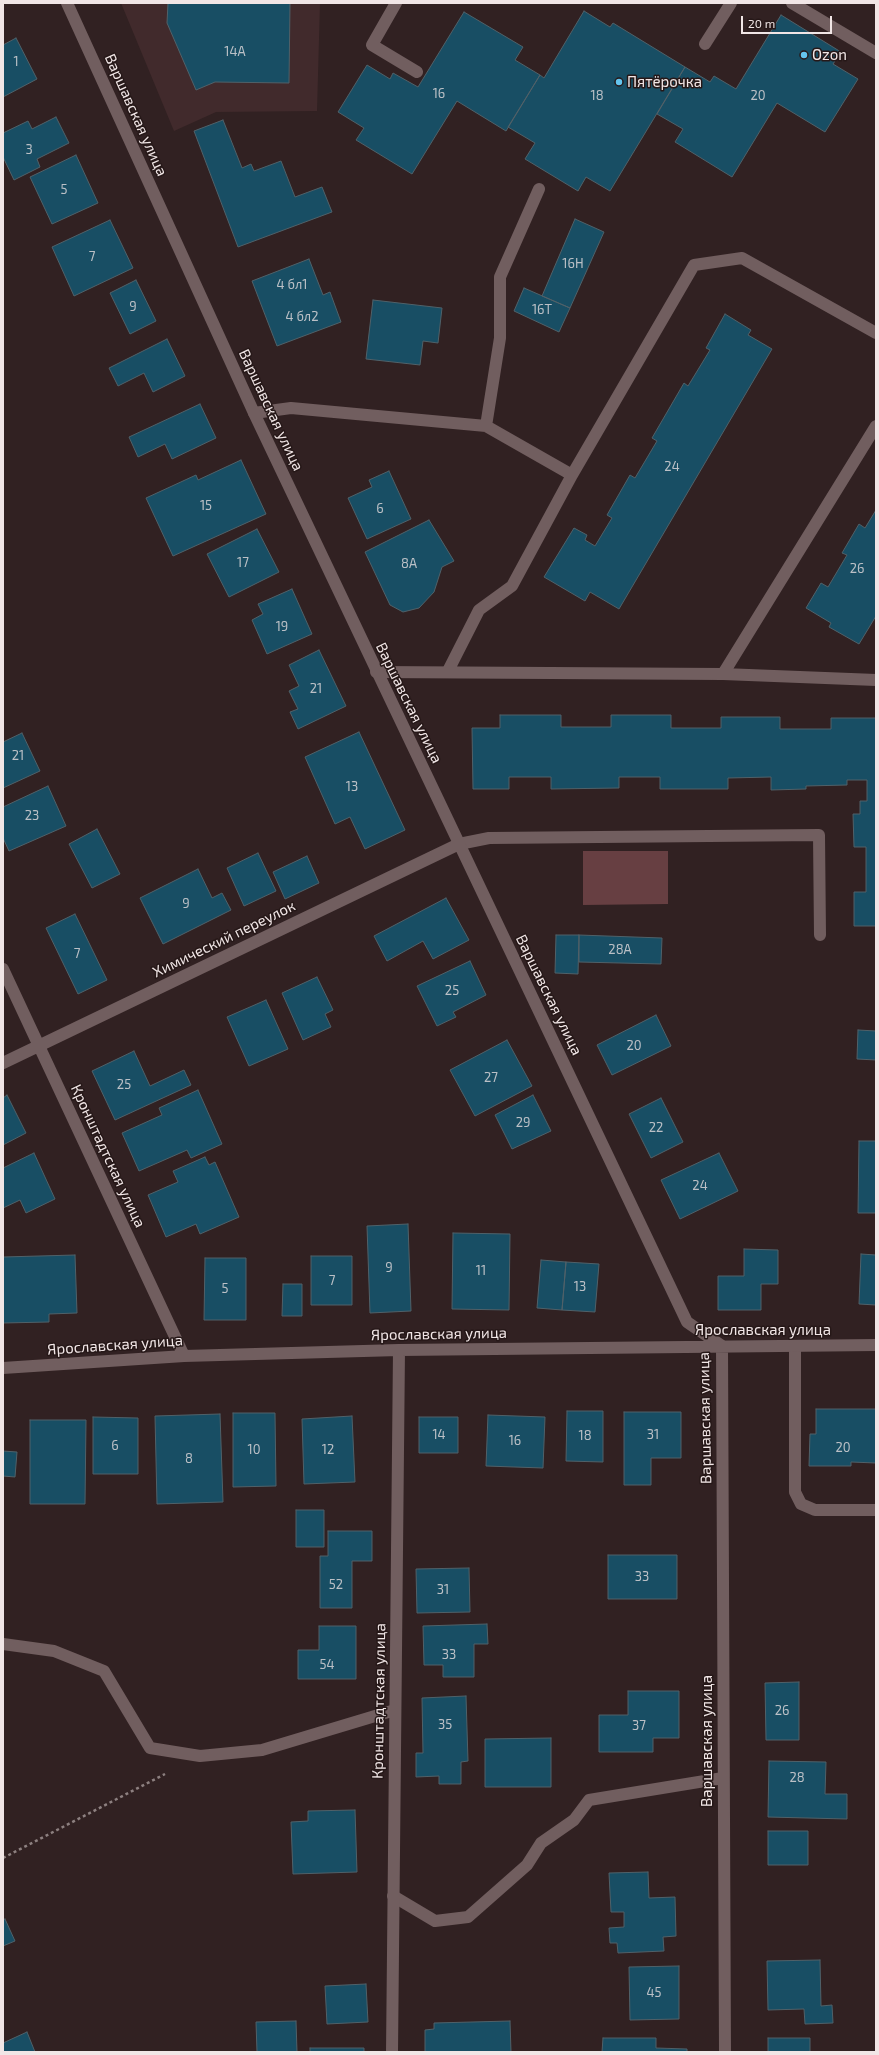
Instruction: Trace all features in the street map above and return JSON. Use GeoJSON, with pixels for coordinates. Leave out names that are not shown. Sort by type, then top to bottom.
{"type":"FeatureCollection","features":[{"type":"Feature","properties":{"kind":"street","name":"Варшавская улица"},"geometry":{"type":"LineString","coordinates":[[67,3],[254,413],[376,672],[687,1322],[722,1346],[725,2052]]}},
{"type":"Feature","properties":{"kind":"street"},"geometry":{"type":"LineString","coordinates":[[396,3],[372,45],[417,72]]}},
{"type":"Feature","properties":{"kind":"street"},"geometry":{"type":"LineString","coordinates":[[705,44],[731,3]]}},
{"type":"Feature","properties":{"kind":"street"},"geometry":{"type":"LineString","coordinates":[[792,3],[876,53]]}},
{"type":"Feature","properties":{"kind":"street"},"geometry":{"type":"LineString","coordinates":[[486,426],[500,338],[500,277],[539,189]]}},
{"type":"Feature","properties":{"kind":"street"},"geometry":{"type":"LineString","coordinates":[[448,671],[479,610],[512,586],[572,475],[694,265],[742,258],[876,332]]}},
{"type":"Feature","properties":{"kind":"street"},"geometry":{"type":"LineString","coordinates":[[254,413],[291,408],[486,426],[572,475]]}},
{"type":"Feature","properties":{"kind":"street"},"geometry":{"type":"LineString","coordinates":[[723,674],[876,426]]}},
{"type":"Feature","properties":{"kind":"street"},"geometry":{"type":"LineString","coordinates":[[376,672],[448,671],[723,674],[876,680]]}},
{"type":"Feature","properties":{"kind":"street","name":"Химический переулок"},"geometry":{"type":"LineString","coordinates":[[3,1063],[459,844],[489,838],[819,835],[820,935]]}},
{"type":"Feature","properties":{"kind":"street","name":"Кронштадтская улица"},"geometry":{"type":"LineString","coordinates":[[3,969],[184,1356]]}},
{"type":"Feature","properties":{"kind":"street","name":"Ярославская улица"},"geometry":{"type":"LineString","coordinates":[[3,1368],[184,1356],[399,1350],[876,1345]]}},
{"type":"Feature","properties":{"kind":"street"},"geometry":{"type":"LineString","coordinates":[[795,1346],[795,1492],[801,1504],[815,1510],[876,1510]]}},
{"type":"Feature","properties":{"kind":"street","name":"Кронштадтская улица"},"geometry":{"type":"LineString","coordinates":[[392,2052],[399,1350]]}},
{"type":"Feature","properties":{"kind":"street"},"geometry":{"type":"LineString","coordinates":[[3,1644],[54,1651],[104,1671],[150,1748],[200,1756],[262,1750],[395,1710]]}},
{"type":"Feature","properties":{"kind":"street"},"geometry":{"type":"LineString","coordinates":[[394,1896],[435,1921],[468,1917],[528,1865],[541,1843],[574,1820],[589,1800],[723,1778]]}},
{"type":"Feature","properties":{"kind":"path"},"geometry":{"type":"LineString","coordinates":[[3,1858],[200,1756]]}},
{"type":"Feature","properties":{"kind":"shaded area"},"geometry":{"type":"Polygon","coordinates":[[[121,3],[320,3],[317,111],[216,112],[174,131],[121,3]]]}},
{"type":"Feature","properties":{"kind":"shaded area"},"geometry":{"type":"Polygon","coordinates":[[[583,851],[668,851],[668,904],[583,905],[583,851]]]}},
{"type":"Feature","properties":{"kind":"building"},"geometry":{"type":"Polygon","coordinates":[[[168,3],[290,3],[289,83],[215,82],[196,90],[167,23],[168,3]]]}},
{"type":"Feature","properties":{"kind":"building"},"geometry":{"type":"Polygon","coordinates":[[[584,11],[610,27],[613,23],[685,67],[610,191],[586,177],[578,191],[525,159],[535,143],[508,127],[540,75],[544,78],[584,11]]]}},
{"type":"Feature","properties":{"kind":"building"},"geometry":{"type":"Polygon","coordinates":[[[464,12],[523,47],[515,60],[540,75],[506,131],[457,101],[412,174],[356,140],[364,128],[338,112],[367,65],[390,79],[393,73],[418,87],[464,12]]]}},
{"type":"Feature","properties":{"kind":"building"},"geometry":{"type":"Polygon","coordinates":[[[781,15],[841,52],[833,64],[858,79],[825,132],[777,103],[732,177],[675,142],[683,129],[657,114],[685,67],[710,82],[714,76],[736,89],[781,15]]]}},
{"type":"Feature","properties":{"kind":"building"},"geometry":{"type":"Polygon","coordinates":[[[16,38],[37,79],[3,97],[3,45],[16,38]]]}},
{"type":"Feature","properties":{"kind":"building"},"geometry":{"type":"Polygon","coordinates":[[[56,117],[69,143],[37,159],[40,167],[14,180],[3,157],[3,133],[28,121],[32,129],[56,117]]]}},
{"type":"Feature","properties":{"kind":"building"},"geometry":{"type":"Polygon","coordinates":[[[223,120],[242,168],[251,164],[254,171],[281,161],[295,197],[322,187],[332,212],[238,247],[194,131],[223,120]]]}},
{"type":"Feature","properties":{"kind":"building"},"geometry":{"type":"Polygon","coordinates":[[[76,155],[98,203],[52,224],[30,177],[76,155]]]}},
{"type":"Feature","properties":{"kind":"building"},"geometry":{"type":"Polygon","coordinates":[[[575,219],[604,232],[570,308],[542,296],[575,219]]]}},
{"type":"Feature","properties":{"kind":"building"},"geometry":{"type":"Polygon","coordinates":[[[110,220],[133,268],[74,296],[52,247],[110,220]]]}},
{"type":"Feature","properties":{"kind":"building"},"geometry":{"type":"Polygon","coordinates":[[[309,259],[323,295],[330,292],[341,322],[277,346],[252,281],[309,259]]]}},
{"type":"Feature","properties":{"kind":"building"},"geometry":{"type":"Polygon","coordinates":[[[136,280],[156,321],[130,334],[110,293],[136,280]]]}},
{"type":"Feature","properties":{"kind":"building"},"geometry":{"type":"Polygon","coordinates":[[[524,288],[570,308],[559,332],[514,311],[524,288]]]}},
{"type":"Feature","properties":{"kind":"building"},"geometry":{"type":"Polygon","coordinates":[[[373,300],[442,308],[438,343],[423,341],[420,365],[366,359],[373,300]]]}},
{"type":"Feature","properties":{"kind":"building"},"geometry":{"type":"Polygon","coordinates":[[[725,314],[751,330],[748,335],[772,349],[619,609],[590,592],[585,601],[544,577],[574,528],[587,535],[585,540],[595,546],[612,518],[607,515],[630,475],[635,478],[657,441],[652,438],[684,383],[688,386],[710,350],[706,348],[725,314]]]}},
{"type":"Feature","properties":{"kind":"building"},"geometry":{"type":"Polygon","coordinates":[[[167,339],[185,376],[153,392],[144,373],[118,386],[109,368],[167,339]]]}},
{"type":"Feature","properties":{"kind":"building"},"geometry":{"type":"Polygon","coordinates":[[[200,404],[216,438],[172,459],[165,444],[138,457],[129,437],[200,404]]]}},
{"type":"Feature","properties":{"kind":"building"},"geometry":{"type":"Polygon","coordinates":[[[241,460],[266,514],[173,556],[146,498],[196,475],[198,480],[241,460]]]}},
{"type":"Feature","properties":{"kind":"building"},"geometry":{"type":"Polygon","coordinates":[[[389,471],[411,519],[367,539],[348,498],[372,487],[369,480],[389,471]]]}},
{"type":"Feature","properties":{"kind":"building"},"geometry":{"type":"Polygon","coordinates":[[[876,510],[876,616],[859,644],[829,627],[831,623],[806,608],[821,583],[828,587],[847,555],[842,553],[859,524],[865,528],[876,510]]]}},
{"type":"Feature","properties":{"kind":"building"},"geometry":{"type":"Polygon","coordinates":[[[429,520],[454,561],[442,567],[434,592],[419,608],[403,612],[390,605],[365,552],[429,520]]]}},
{"type":"Feature","properties":{"kind":"building"},"geometry":{"type":"Polygon","coordinates":[[[257,529],[279,572],[229,597],[207,554],[257,529]]]}},
{"type":"Feature","properties":{"kind":"building"},"geometry":{"type":"Polygon","coordinates":[[[292,589],[312,634],[267,654],[252,620],[263,614],[258,604],[292,589]]]}},
{"type":"Feature","properties":{"kind":"building"},"geometry":{"type":"Polygon","coordinates":[[[319,650],[346,706],[298,729],[290,712],[298,709],[289,691],[299,686],[289,665],[319,650]]]}},
{"type":"Feature","properties":{"kind":"building"},"geometry":{"type":"Polygon","coordinates":[[[500,715],[561,715],[561,727],[611,727],[611,715],[671,715],[671,728],[721,728],[721,717],[780,717],[780,729],[831,729],[831,718],[876,718],[876,926],[854,926],[854,892],[866,892],[866,847],[854,847],[853,814],[860,814],[860,801],[867,801],[867,780],[847,780],[847,785],[806,786],[806,789],[771,790],[771,777],[728,778],[728,789],[660,789],[660,777],[619,777],[619,788],[551,789],[551,777],[509,777],[509,789],[473,789],[472,728],[500,728],[500,715]]]}},
{"type":"Feature","properties":{"kind":"building"},"geometry":{"type":"Polygon","coordinates":[[[359,732],[405,830],[365,849],[350,817],[335,824],[305,757],[359,732]]]}},
{"type":"Feature","properties":{"kind":"building"},"geometry":{"type":"Polygon","coordinates":[[[22,733],[40,771],[3,788],[3,742],[22,733]]]}},
{"type":"Feature","properties":{"kind":"building"},"geometry":{"type":"Polygon","coordinates":[[[48,786],[66,826],[9,851],[3,838],[3,807],[48,786]]]}},
{"type":"Feature","properties":{"kind":"building"},"geometry":{"type":"Polygon","coordinates":[[[97,829],[120,874],[92,888],[69,844],[97,829]]]}},
{"type":"Feature","properties":{"kind":"building"},"geometry":{"type":"Polygon","coordinates":[[[258,853],[276,891],[244,906],[227,868],[258,853]]]}},
{"type":"Feature","properties":{"kind":"building"},"geometry":{"type":"Polygon","coordinates":[[[307,856],[319,883],[285,899],[273,872],[307,856]]]}},
{"type":"Feature","properties":{"kind":"building"},"geometry":{"type":"Polygon","coordinates":[[[198,869],[212,898],[222,893],[231,910],[163,944],[140,898],[198,869]]]}},
{"type":"Feature","properties":{"kind":"building"},"geometry":{"type":"Polygon","coordinates":[[[446,898],[469,940],[433,959],[423,941],[387,961],[374,936],[446,898]]]}},
{"type":"Feature","properties":{"kind":"building"},"geometry":{"type":"Polygon","coordinates":[[[75,914],[107,980],[78,994],[46,928],[75,914]]]}},
{"type":"Feature","properties":{"kind":"building"},"geometry":{"type":"Polygon","coordinates":[[[556,935],[579,935],[578,974],[555,973],[556,935]]]}},
{"type":"Feature","properties":{"kind":"building"},"geometry":{"type":"Polygon","coordinates":[[[579,935],[662,938],[661,964],[579,962],[579,935]]]}},
{"type":"Feature","properties":{"kind":"building"},"geometry":{"type":"Polygon","coordinates":[[[470,961],[486,995],[453,1012],[456,1017],[437,1026],[417,986],[470,961]]]}},
{"type":"Feature","properties":{"kind":"building"},"geometry":{"type":"Polygon","coordinates":[[[317,977],[333,1010],[325,1014],[331,1027],[303,1040],[282,993],[317,977]]]}},
{"type":"Feature","properties":{"kind":"building"},"geometry":{"type":"Polygon","coordinates":[[[266,1000],[288,1049],[249,1066],[227,1017],[266,1000]]]}},
{"type":"Feature","properties":{"kind":"building"},"geometry":{"type":"Polygon","coordinates":[[[656,1015],[671,1046],[612,1075],[597,1045],[656,1015]]]}},
{"type":"Feature","properties":{"kind":"building"},"geometry":{"type":"Polygon","coordinates":[[[858,1030],[876,1031],[876,1060],[857,1059],[858,1030]]]}},
{"type":"Feature","properties":{"kind":"building"},"geometry":{"type":"Polygon","coordinates":[[[507,1040],[532,1086],[475,1116],[450,1070],[507,1040]]]}},
{"type":"Feature","properties":{"kind":"building"},"geometry":{"type":"Polygon","coordinates":[[[134,1051],[150,1086],[184,1070],[191,1085],[115,1120],[92,1071],[134,1051]]]}},
{"type":"Feature","properties":{"kind":"building"},"geometry":{"type":"Polygon","coordinates":[[[198,1090],[222,1144],[191,1158],[187,1150],[139,1171],[122,1133],[162,1115],[159,1108],[198,1090]]]}},
{"type":"Feature","properties":{"kind":"building"},"geometry":{"type":"Polygon","coordinates":[[[7,1095],[26,1133],[3,1145],[3,1098],[7,1095]]]}},
{"type":"Feature","properties":{"kind":"building"},"geometry":{"type":"Polygon","coordinates":[[[533,1095],[551,1131],[512,1149],[495,1115],[533,1095]]]}},
{"type":"Feature","properties":{"kind":"building"},"geometry":{"type":"Polygon","coordinates":[[[661,1098],[683,1142],[651,1158],[629,1114],[661,1098]]]}},
{"type":"Feature","properties":{"kind":"building"},"geometry":{"type":"Polygon","coordinates":[[[859,1141],[876,1141],[876,1213],[858,1213],[859,1141]]]}},
{"type":"Feature","properties":{"kind":"building"},"geometry":{"type":"Polygon","coordinates":[[[34,1153],[55,1199],[26,1213],[20,1200],[3,1208],[3,1168],[34,1153]]]}},
{"type":"Feature","properties":{"kind":"building"},"geometry":{"type":"Polygon","coordinates":[[[719,1153],[738,1191],[680,1219],[661,1180],[719,1153]]]}},
{"type":"Feature","properties":{"kind":"building"},"geometry":{"type":"Polygon","coordinates":[[[205,1157],[209,1165],[215,1162],[239,1217],[200,1234],[196,1224],[166,1237],[148,1195],[178,1182],[173,1171],[205,1157]]]}},
{"type":"Feature","properties":{"kind":"building"},"geometry":{"type":"Polygon","coordinates":[[[408,1224],[411,1311],[370,1313],[367,1226],[408,1224]]]}},
{"type":"Feature","properties":{"kind":"building"},"geometry":{"type":"Polygon","coordinates":[[[453,1233],[510,1234],[509,1310],[452,1309],[453,1233]]]}},
{"type":"Feature","properties":{"kind":"building"},"geometry":{"type":"Polygon","coordinates":[[[744,1249],[778,1250],[778,1284],[761,1284],[761,1310],[718,1310],[718,1276],[744,1276],[744,1249]]]}},
{"type":"Feature","properties":{"kind":"building"},"geometry":{"type":"Polygon","coordinates":[[[861,1254],[876,1255],[876,1305],[859,1304],[861,1254]]]}},
{"type":"Feature","properties":{"kind":"building"},"geometry":{"type":"Polygon","coordinates":[[[75,1255],[77,1313],[49,1314],[49,1322],[3,1323],[3,1257],[75,1255]]]}},
{"type":"Feature","properties":{"kind":"building"},"geometry":{"type":"Polygon","coordinates":[[[311,1256],[352,1256],[352,1305],[311,1305],[311,1256]]]}},
{"type":"Feature","properties":{"kind":"building"},"geometry":{"type":"Polygon","coordinates":[[[205,1258],[246,1258],[246,1320],[204,1320],[205,1258]]]}},
{"type":"Feature","properties":{"kind":"building"},"geometry":{"type":"Polygon","coordinates":[[[541,1260],[566,1262],[562,1310],[537,1308],[541,1260]]]}},
{"type":"Feature","properties":{"kind":"building"},"geometry":{"type":"Polygon","coordinates":[[[566,1262],[599,1264],[595,1312],[562,1310],[566,1262]]]}},
{"type":"Feature","properties":{"kind":"building"},"geometry":{"type":"Polygon","coordinates":[[[283,1284],[302,1284],[302,1316],[282,1316],[283,1284]]]}},
{"type":"Feature","properties":{"kind":"building"},"geometry":{"type":"Polygon","coordinates":[[[816,1409],[876,1409],[876,1463],[851,1462],[851,1466],[809,1466],[810,1434],[816,1434],[816,1409]]]}},
{"type":"Feature","properties":{"kind":"building"},"geometry":{"type":"Polygon","coordinates":[[[567,1411],[603,1411],[603,1462],[566,1461],[567,1411]]]}},
{"type":"Feature","properties":{"kind":"building"},"geometry":{"type":"Polygon","coordinates":[[[624,1412],[681,1412],[681,1458],[651,1458],[651,1485],[624,1485],[624,1412]]]}},
{"type":"Feature","properties":{"kind":"building"},"geometry":{"type":"Polygon","coordinates":[[[233,1413],[275,1413],[276,1486],[233,1487],[233,1413]]]}},
{"type":"Feature","properties":{"kind":"building"},"geometry":{"type":"Polygon","coordinates":[[[220,1414],[223,1502],[157,1504],[155,1416],[220,1414]]]}},
{"type":"Feature","properties":{"kind":"building"},"geometry":{"type":"Polygon","coordinates":[[[488,1415],[545,1417],[543,1468],[486,1466],[488,1415]]]}},
{"type":"Feature","properties":{"kind":"building"},"geometry":{"type":"Polygon","coordinates":[[[352,1416],[355,1482],[304,1484],[302,1419],[352,1416]]]}},
{"type":"Feature","properties":{"kind":"building"},"geometry":{"type":"Polygon","coordinates":[[[93,1417],[138,1418],[138,1474],[93,1474],[93,1417]]]}},
{"type":"Feature","properties":{"kind":"building"},"geometry":{"type":"Polygon","coordinates":[[[419,1417],[458,1417],[458,1453],[419,1453],[419,1417]]]}},
{"type":"Feature","properties":{"kind":"building"},"geometry":{"type":"Polygon","coordinates":[[[30,1420],[86,1420],[85,1504],[30,1504],[30,1420]]]}},
{"type":"Feature","properties":{"kind":"building"},"geometry":{"type":"Polygon","coordinates":[[[3,1451],[17,1452],[15,1477],[3,1476],[3,1451]]]}},
{"type":"Feature","properties":{"kind":"building"},"geometry":{"type":"Polygon","coordinates":[[[296,1510],[324,1510],[324,1547],[296,1547],[296,1510]]]}},
{"type":"Feature","properties":{"kind":"building"},"geometry":{"type":"Polygon","coordinates":[[[328,1531],[372,1531],[372,1561],[352,1561],[352,1608],[320,1608],[320,1556],[328,1556],[328,1531]]]}},
{"type":"Feature","properties":{"kind":"building"},"geometry":{"type":"Polygon","coordinates":[[[608,1555],[677,1555],[677,1599],[608,1599],[608,1555]]]}},
{"type":"Feature","properties":{"kind":"building"},"geometry":{"type":"Polygon","coordinates":[[[469,1568],[470,1612],[417,1613],[416,1569],[469,1568]]]}},
{"type":"Feature","properties":{"kind":"building"},"geometry":{"type":"Polygon","coordinates":[[[487,1624],[488,1644],[474,1644],[474,1677],[443,1677],[443,1665],[424,1665],[423,1626],[487,1624]]]}},
{"type":"Feature","properties":{"kind":"building"},"geometry":{"type":"Polygon","coordinates":[[[319,1626],[356,1626],[356,1679],[298,1679],[298,1650],[319,1650],[319,1626]]]}},
{"type":"Feature","properties":{"kind":"building"},"geometry":{"type":"Polygon","coordinates":[[[799,1682],[799,1740],[766,1740],[765,1683],[799,1682]]]}},
{"type":"Feature","properties":{"kind":"building"},"geometry":{"type":"Polygon","coordinates":[[[628,1691],[679,1691],[679,1738],[653,1738],[653,1752],[599,1752],[599,1715],[628,1715],[628,1691]]]}},
{"type":"Feature","properties":{"kind":"building"},"geometry":{"type":"Polygon","coordinates":[[[466,1696],[468,1761],[461,1762],[461,1784],[439,1784],[439,1776],[416,1777],[416,1753],[423,1753],[422,1698],[466,1696]]]}},
{"type":"Feature","properties":{"kind":"building"},"geometry":{"type":"Polygon","coordinates":[[[551,1738],[551,1787],[485,1787],[485,1739],[551,1738]]]}},
{"type":"Feature","properties":{"kind":"building"},"geometry":{"type":"Polygon","coordinates":[[[769,1761],[826,1762],[825,1794],[847,1794],[847,1819],[768,1817],[769,1761]]]}},
{"type":"Feature","properties":{"kind":"building"},"geometry":{"type":"Polygon","coordinates":[[[355,1810],[357,1872],[293,1874],[291,1822],[308,1821],[308,1811],[355,1810]]]}},
{"type":"Feature","properties":{"kind":"building"},"geometry":{"type":"Polygon","coordinates":[[[768,1831],[808,1831],[808,1865],[768,1865],[768,1831]]]}},
{"type":"Feature","properties":{"kind":"building"},"geometry":{"type":"Polygon","coordinates":[[[648,1872],[649,1898],[675,1897],[676,1936],[663,1937],[664,1951],[618,1953],[617,1943],[610,1943],[609,1928],[624,1927],[624,1912],[611,1912],[609,1873],[648,1872]]]}},
{"type":"Feature","properties":{"kind":"building"},"geometry":{"type":"Polygon","coordinates":[[[5,1919],[15,1941],[3,1946],[3,1920],[5,1919]]]}},
{"type":"Feature","properties":{"kind":"building"},"geometry":{"type":"Polygon","coordinates":[[[820,1960],[821,2006],[832,2005],[833,2023],[805,2024],[804,2009],[768,2010],[767,1961],[820,1960]]]}},
{"type":"Feature","properties":{"kind":"building"},"geometry":{"type":"Polygon","coordinates":[[[679,1966],[679,2019],[630,2020],[629,1967],[679,1966]]]}},
{"type":"Feature","properties":{"kind":"building"},"geometry":{"type":"Polygon","coordinates":[[[366,1984],[368,2022],[327,2024],[325,1986],[366,1984]]]}},
{"type":"Feature","properties":{"kind":"building"},"geometry":{"type":"Polygon","coordinates":[[[296,2021],[297,2052],[257,2052],[256,2022],[296,2021]]]}},
{"type":"Feature","properties":{"kind":"building"},"geometry":{"type":"Polygon","coordinates":[[[510,2021],[511,2052],[425,2052],[425,2030],[434,2029],[434,2023],[510,2021]]]}},
{"type":"Feature","properties":{"kind":"building"},"geometry":{"type":"Polygon","coordinates":[[[27,2032],[35,2052],[3,2052],[3,2043],[27,2032]]]}},
{"type":"Feature","properties":{"kind":"building"},"geometry":{"type":"Polygon","coordinates":[[[603,2038],[656,2038],[656,2048],[687,2049],[687,2052],[602,2052],[603,2038]]]}},
{"type":"Feature","properties":{"kind":"building"},"geometry":{"type":"Polygon","coordinates":[[[768,2038],[810,2038],[810,2052],[768,2052],[768,2038]]]}},
{"type":"Feature","properties":{"kind":"building"},"geometry":{"type":"Polygon","coordinates":[[[310,2048],[364,2048],[364,2052],[310,2052],[310,2048]]]}},
{"type":"Feature","properties":{"kind":"place","name":"Ozon"},"geometry":{"type":"Point","coordinates":[804,55]}},
{"type":"Feature","properties":{"kind":"place","name":"Пятёрочка"},"geometry":{"type":"Point","coordinates":[619,82]}}]}
